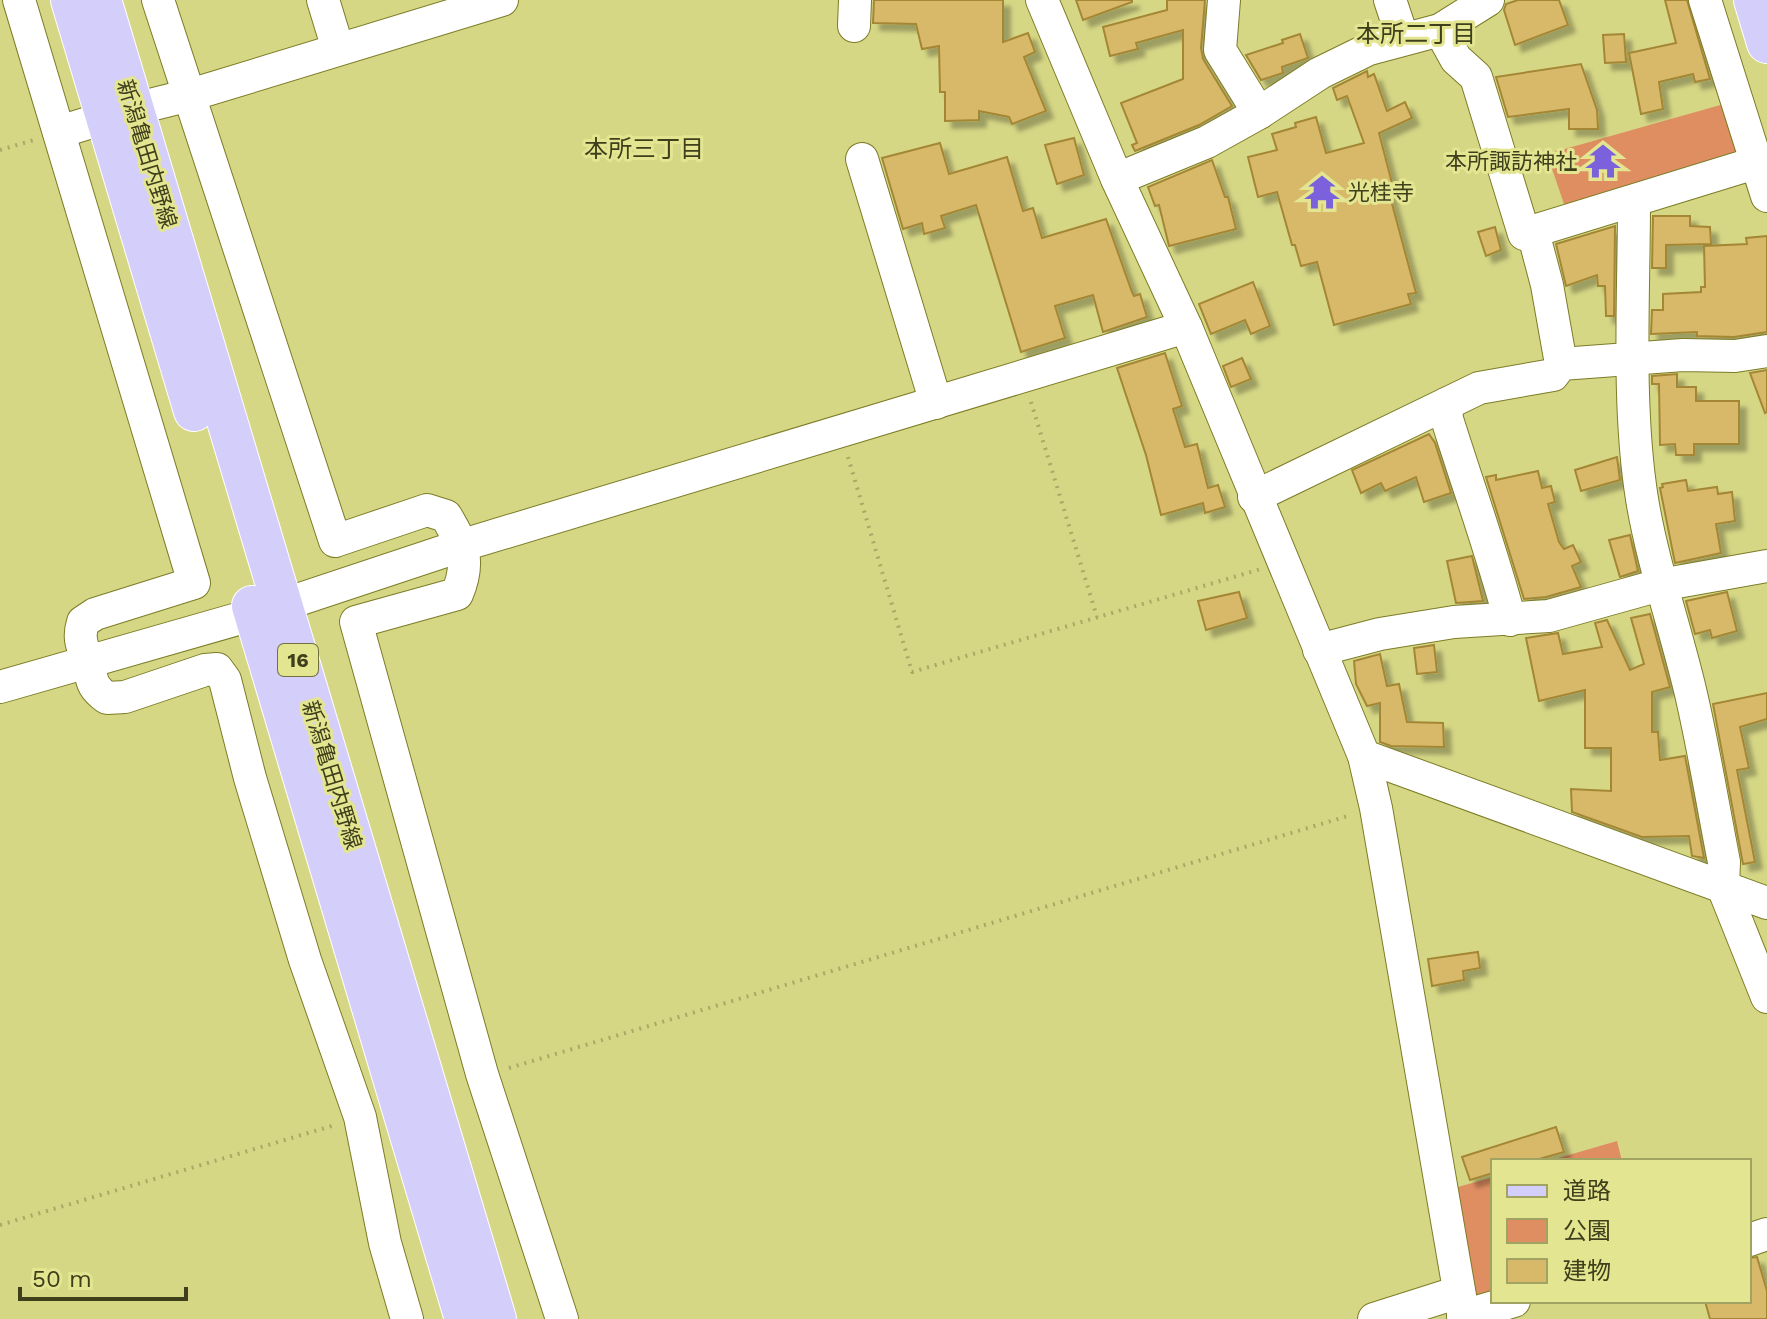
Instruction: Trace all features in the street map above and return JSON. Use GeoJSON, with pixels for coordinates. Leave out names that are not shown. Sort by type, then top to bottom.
{"type":"FeatureCollection","features":[{"type":"Feature","properties":{"kind":"main road","name":"新潟亀田内野線"},"geometry":{"type":"LineString","coordinates":[[71,0],[121,113]]}},
{"type":"Feature","properties":{"kind":"main road","name":"新潟亀田内野線"},"geometry":{"type":"LineString","coordinates":[[101,0],[121,113],[268,610],[465,1319]]}},
{"type":"Feature","properties":{"kind":"main road"},"geometry":{"type":"LineString","coordinates":[[1754,0],[1767,43]]}},
{"type":"Feature","properties":{"kind":"main road","name":"新潟亀田内野線"},"geometry":{"type":"LineString","coordinates":[[268,610],[496,1319]]}},
{"type":"Feature","properties":{"kind":"street"},"geometry":{"type":"LineString","coordinates":[[19,0],[194,583],[95,614],[83,622],[79,634],[81,648],[95,689],[107,698],[125,697],[205,670],[217,669],[225,680],[250,778],[305,960],[360,1117],[385,1243],[407,1319]]}},
{"type":"Feature","properties":{"kind":"street"},"geometry":{"type":"LineString","coordinates":[[158,0],[335,541],[427,510],[446,516],[463,545],[464,578],[457,594],[356,622],[482,1074],[562,1319]]}},
{"type":"Feature","properties":{"kind":"street"},"geometry":{"type":"LineString","coordinates":[[323,0],[338,49]]}},
{"type":"Feature","properties":{"kind":"street"},"geometry":{"type":"LineString","coordinates":[[59,132],[338,49],[442,8],[502,0]]}},
{"type":"Feature","properties":{"kind":"street"},"geometry":{"type":"LineString","coordinates":[[1042,0],[1117,179],[1186,327],[1364,756],[1376,808],[1462,1309]]}},
{"type":"Feature","properties":{"kind":"street"},"geometry":{"type":"LineString","coordinates":[[1224,0],[1220,50],[1259,113]]}},
{"type":"Feature","properties":{"kind":"street"},"geometry":{"type":"LineString","coordinates":[[1390,0],[1403,39]]}},
{"type":"Feature","properties":{"kind":"street"},"geometry":{"type":"LineString","coordinates":[[1117,179],[1207,142],[1320,73],[1369,49],[1440,30],[1488,0]]}},
{"type":"Feature","properties":{"kind":"street"},"geometry":{"type":"LineString","coordinates":[[1705,0],[1767,196]]}},
{"type":"Feature","properties":{"kind":"street"},"geometry":{"type":"LineString","coordinates":[[1440,30],[1456,59],[1476,77],[1524,234],[1755,163]]}},
{"type":"Feature","properties":{"kind":"street"},"geometry":{"type":"LineString","coordinates":[[862,159],[936,403]]}},
{"type":"Feature","properties":{"kind":"street"},"geometry":{"type":"LineString","coordinates":[[1634,201],[1634,359],[1642,499],[1660,585],[1691,693],[1724,862],[1723,887],[1767,997]]}},
{"type":"Feature","properties":{"kind":"street"},"geometry":{"type":"LineString","coordinates":[[1254,497],[1479,388],[1553,375],[1561,364],[1547,285],[1533,232]]}},
{"type":"Feature","properties":{"kind":"street"},"geometry":{"type":"LineString","coordinates":[[0,687],[268,610],[463,545],[1186,327]]}},
{"type":"Feature","properties":{"kind":"street"},"geometry":{"type":"LineString","coordinates":[[1561,364],[1683,355],[1735,356],[1767,351]]}},
{"type":"Feature","properties":{"kind":"street"},"geometry":{"type":"LineString","coordinates":[[1446,404],[1447,419],[1510,620]]}},
{"type":"Feature","properties":{"kind":"street"},"geometry":{"type":"LineString","coordinates":[[1319,650],[1380,634],[1454,622],[1549,616],[1660,585],[1767,566]]}},
{"type":"Feature","properties":{"kind":"street"},"geometry":{"type":"LineString","coordinates":[[1364,756],[1767,903]]}},
{"type":"Feature","properties":{"kind":"street"},"geometry":{"type":"LineString","coordinates":[[1374,1319],[1501,1303]]}},
{"type":"Feature","properties":{"kind":"path"},"geometry":{"type":"LineString","coordinates":[[0,150],[59,132]]}},
{"type":"Feature","properties":{"kind":"path"},"geometry":{"type":"LineString","coordinates":[[1023,377],[1097,617]]}},
{"type":"Feature","properties":{"kind":"path"},"geometry":{"type":"LineString","coordinates":[[841,432],[912,672],[1282,563]]}},
{"type":"Feature","properties":{"kind":"path"},"geometry":{"type":"LineString","coordinates":[[482,1074],[1376,808]]}},
{"type":"Feature","properties":{"kind":"path"},"geometry":{"type":"LineString","coordinates":[[0,1225],[360,1117]]}},
{"type":"Feature","properties":{"kind":"green space"},"geometry":{"type":"Polygon","coordinates":[[[1731,102],[1747,154],[1565,207],[1547,154],[1731,102]]]}},
{"type":"Feature","properties":{"kind":"green space"},"geometry":{"type":"Polygon","coordinates":[[[1617,1141],[1622,1159],[1555,1159],[1617,1141]]]}},
{"type":"Feature","properties":{"kind":"green space"},"geometry":{"type":"Polygon","coordinates":[[[1491,1178],[1491,1295],[1474,1299],[1451,1189],[1491,1178]]]}},
{"type":"Feature","properties":{"kind":"building"},"geometry":{"type":"Polygon","coordinates":[[[874,0],[1003,0],[1003,42],[1028,33],[1035,52],[1024,57],[1046,111],[1012,124],[1009,117],[979,111],[979,120],[945,121],[945,92],[940,92],[939,46],[922,49],[916,24],[873,23],[874,0]]]}},
{"type":"Feature","properties":{"kind":"building"},"geometry":{"type":"Polygon","coordinates":[[[1076,0],[1132,0],[1132,2],[1083,20],[1076,0]]]}},
{"type":"Feature","properties":{"kind":"building"},"geometry":{"type":"Polygon","coordinates":[[[1167,0],[1205,0],[1203,59],[1232,106],[1199,125],[1135,151],[1132,145],[1137,143],[1121,103],[1183,79],[1183,30],[1136,43],[1138,49],[1110,56],[1103,27],[1167,10],[1167,0]]]}},
{"type":"Feature","properties":{"kind":"building"},"geometry":{"type":"Polygon","coordinates":[[[1518,0],[1559,0],[1568,25],[1515,45],[1504,10],[1506,4],[1518,0]]]}},
{"type":"Feature","properties":{"kind":"building"},"geometry":{"type":"Polygon","coordinates":[[[1665,0],[1687,0],[1710,79],[1695,82],[1693,74],[1659,82],[1663,109],[1641,114],[1629,53],[1676,43],[1665,0]]]}},
{"type":"Feature","properties":{"kind":"building"},"geometry":{"type":"Polygon","coordinates":[[[1300,34],[1308,58],[1282,67],[1283,73],[1261,80],[1246,55],[1300,34]]]}},
{"type":"Feature","properties":{"kind":"building"},"geometry":{"type":"Polygon","coordinates":[[[1624,34],[1626,62],[1605,63],[1603,35],[1624,34]]]}},
{"type":"Feature","properties":{"kind":"building"},"geometry":{"type":"Polygon","coordinates":[[[1581,64],[1597,110],[1598,129],[1569,129],[1569,109],[1508,117],[1496,77],[1581,64]]]}},
{"type":"Feature","properties":{"kind":"building"},"geometry":{"type":"Polygon","coordinates":[[[1367,71],[1368,77],[1374,74],[1387,111],[1405,102],[1412,118],[1379,133],[1392,183],[1387,185],[1416,293],[1408,294],[1411,304],[1334,325],[1317,262],[1301,266],[1277,192],[1258,197],[1248,157],[1277,150],[1272,134],[1316,117],[1326,153],[1364,143],[1347,96],[1337,100],[1333,88],[1367,71]]]}},
{"type":"Feature","properties":{"kind":"building"},"geometry":{"type":"Polygon","coordinates":[[[1074,138],[1084,175],[1057,184],[1045,145],[1074,138]]]}},
{"type":"Feature","properties":{"kind":"building"},"geometry":{"type":"Polygon","coordinates":[[[940,143],[949,174],[1007,157],[1023,211],[1033,208],[1042,238],[1106,219],[1132,292],[1134,296],[1140,294],[1147,317],[1103,332],[1093,295],[1055,306],[1065,338],[1021,352],[976,205],[941,216],[945,228],[924,234],[922,223],[903,229],[882,158],[940,143]]]}},
{"type":"Feature","properties":{"kind":"building"},"geometry":{"type":"Polygon","coordinates":[[[1212,160],[1225,197],[1228,197],[1236,229],[1169,246],[1159,205],[1155,206],[1148,187],[1212,160]]]}},
{"type":"Feature","properties":{"kind":"building"},"geometry":{"type":"Polygon","coordinates":[[[1653,216],[1690,216],[1690,226],[1710,227],[1711,244],[1666,245],[1666,268],[1652,268],[1653,216]]]}},
{"type":"Feature","properties":{"kind":"building"},"geometry":{"type":"Polygon","coordinates":[[[1615,226],[1614,316],[1606,316],[1605,286],[1598,286],[1597,275],[1566,286],[1556,244],[1615,226]]]}},
{"type":"Feature","properties":{"kind":"building"},"geometry":{"type":"Polygon","coordinates":[[[1495,227],[1501,250],[1486,256],[1478,232],[1495,227]]]}},
{"type":"Feature","properties":{"kind":"building"},"geometry":{"type":"Polygon","coordinates":[[[1767,236],[1767,332],[1734,337],[1697,336],[1697,332],[1651,334],[1652,310],[1663,310],[1663,294],[1701,292],[1701,287],[1705,287],[1704,246],[1747,244],[1746,238],[1767,236]]]}},
{"type":"Feature","properties":{"kind":"building"},"geometry":{"type":"Polygon","coordinates":[[[1253,282],[1270,326],[1251,334],[1245,320],[1211,334],[1199,304],[1253,282]]]}},
{"type":"Feature","properties":{"kind":"building"},"geometry":{"type":"Polygon","coordinates":[[[1165,353],[1182,406],[1173,409],[1185,447],[1197,444],[1208,488],[1218,485],[1225,507],[1205,513],[1203,503],[1161,515],[1146,455],[1117,368],[1165,353]]]}},
{"type":"Feature","properties":{"kind":"building"},"geometry":{"type":"Polygon","coordinates":[[[1242,358],[1251,379],[1231,387],[1223,366],[1242,358]]]}},
{"type":"Feature","properties":{"kind":"building"},"geometry":{"type":"Polygon","coordinates":[[[1767,370],[1767,412],[1765,413],[1750,373],[1767,370]]]}},
{"type":"Feature","properties":{"kind":"building"},"geometry":{"type":"Polygon","coordinates":[[[1677,374],[1677,387],[1696,387],[1696,401],[1739,401],[1739,444],[1694,444],[1694,455],[1676,455],[1675,444],[1660,445],[1659,384],[1652,384],[1652,376],[1677,374]]]}},
{"type":"Feature","properties":{"kind":"building"},"geometry":{"type":"Polygon","coordinates":[[[1429,434],[1435,443],[1451,493],[1424,502],[1416,477],[1385,491],[1381,483],[1361,493],[1352,470],[1429,434]]]}},
{"type":"Feature","properties":{"kind":"building"},"geometry":{"type":"Polygon","coordinates":[[[1617,457],[1620,480],[1581,491],[1575,470],[1617,457]]]}},
{"type":"Feature","properties":{"kind":"building"},"geometry":{"type":"Polygon","coordinates":[[[1538,471],[1542,488],[1551,486],[1555,502],[1548,504],[1559,542],[1564,549],[1573,545],[1581,562],[1572,566],[1581,587],[1546,597],[1524,599],[1486,477],[1496,475],[1496,480],[1538,471]]]}},
{"type":"Feature","properties":{"kind":"building"},"geometry":{"type":"Polygon","coordinates":[[[1686,480],[1688,491],[1717,487],[1718,494],[1732,492],[1735,521],[1716,524],[1721,553],[1675,563],[1660,488],[1662,484],[1686,480]]]}},
{"type":"Feature","properties":{"kind":"building"},"geometry":{"type":"Polygon","coordinates":[[[1630,535],[1638,571],[1620,577],[1609,540],[1630,535]]]}},
{"type":"Feature","properties":{"kind":"building"},"geometry":{"type":"Polygon","coordinates":[[[1472,556],[1483,601],[1456,603],[1447,561],[1472,556]]]}},
{"type":"Feature","properties":{"kind":"building"},"geometry":{"type":"Polygon","coordinates":[[[1239,592],[1247,618],[1206,630],[1198,601],[1239,592]]]}},
{"type":"Feature","properties":{"kind":"building"},"geometry":{"type":"Polygon","coordinates":[[[1727,592],[1737,631],[1712,638],[1710,630],[1695,634],[1686,601],[1727,592]]]}},
{"type":"Feature","properties":{"kind":"building"},"geometry":{"type":"Polygon","coordinates":[[[1650,614],[1670,687],[1652,692],[1652,732],[1658,732],[1660,760],[1685,756],[1704,858],[1692,856],[1689,836],[1642,837],[1572,812],[1571,789],[1611,791],[1611,748],[1585,748],[1585,690],[1539,701],[1526,638],[1558,633],[1563,654],[1602,647],[1595,623],[1607,620],[1630,670],[1644,664],[1631,618],[1650,614]]]}},
{"type":"Feature","properties":{"kind":"building"},"geometry":{"type":"Polygon","coordinates":[[[1434,645],[1437,672],[1417,674],[1414,648],[1434,645]]]}},
{"type":"Feature","properties":{"kind":"building"},"geometry":{"type":"Polygon","coordinates":[[[1380,654],[1387,686],[1399,684],[1407,722],[1443,723],[1444,747],[1391,746],[1380,742],[1380,703],[1367,706],[1356,684],[1354,661],[1380,654]]]}},
{"type":"Feature","properties":{"kind":"building"},"geometry":{"type":"Polygon","coordinates":[[[1767,693],[1767,719],[1740,727],[1749,768],[1737,770],[1755,862],[1743,864],[1713,704],[1767,693]]]}},
{"type":"Feature","properties":{"kind":"building"},"geometry":{"type":"Polygon","coordinates":[[[1478,952],[1480,968],[1463,971],[1464,980],[1432,986],[1428,959],[1478,952]]]}},
{"type":"Feature","properties":{"kind":"building"},"geometry":{"type":"Polygon","coordinates":[[[1556,1127],[1564,1152],[1539,1159],[1491,1159],[1491,1174],[1470,1180],[1462,1157],[1556,1127]]]}},
{"type":"Feature","properties":{"kind":"building"},"geometry":{"type":"Polygon","coordinates":[[[1757,1257],[1767,1291],[1767,1319],[1710,1319],[1706,1303],[1751,1303],[1751,1258],[1757,1257]]]}},
{"type":"Feature","properties":{"kind":"place","name":"本所諏訪神社"},"geometry":{"type":"Point","coordinates":[1603,161]}},
{"type":"Feature","properties":{"kind":"place","name":"光桂寺"},"geometry":{"type":"Point","coordinates":[1322,192]}},
{"type":"Feature","properties":{"kind":"district","name":"本所二丁目"},"geometry":{"type":"Point","coordinates":[1416,34]}},
{"type":"Feature","properties":{"kind":"district","name":"本所三丁目"},"geometry":{"type":"Point","coordinates":[644,149]}}]}
